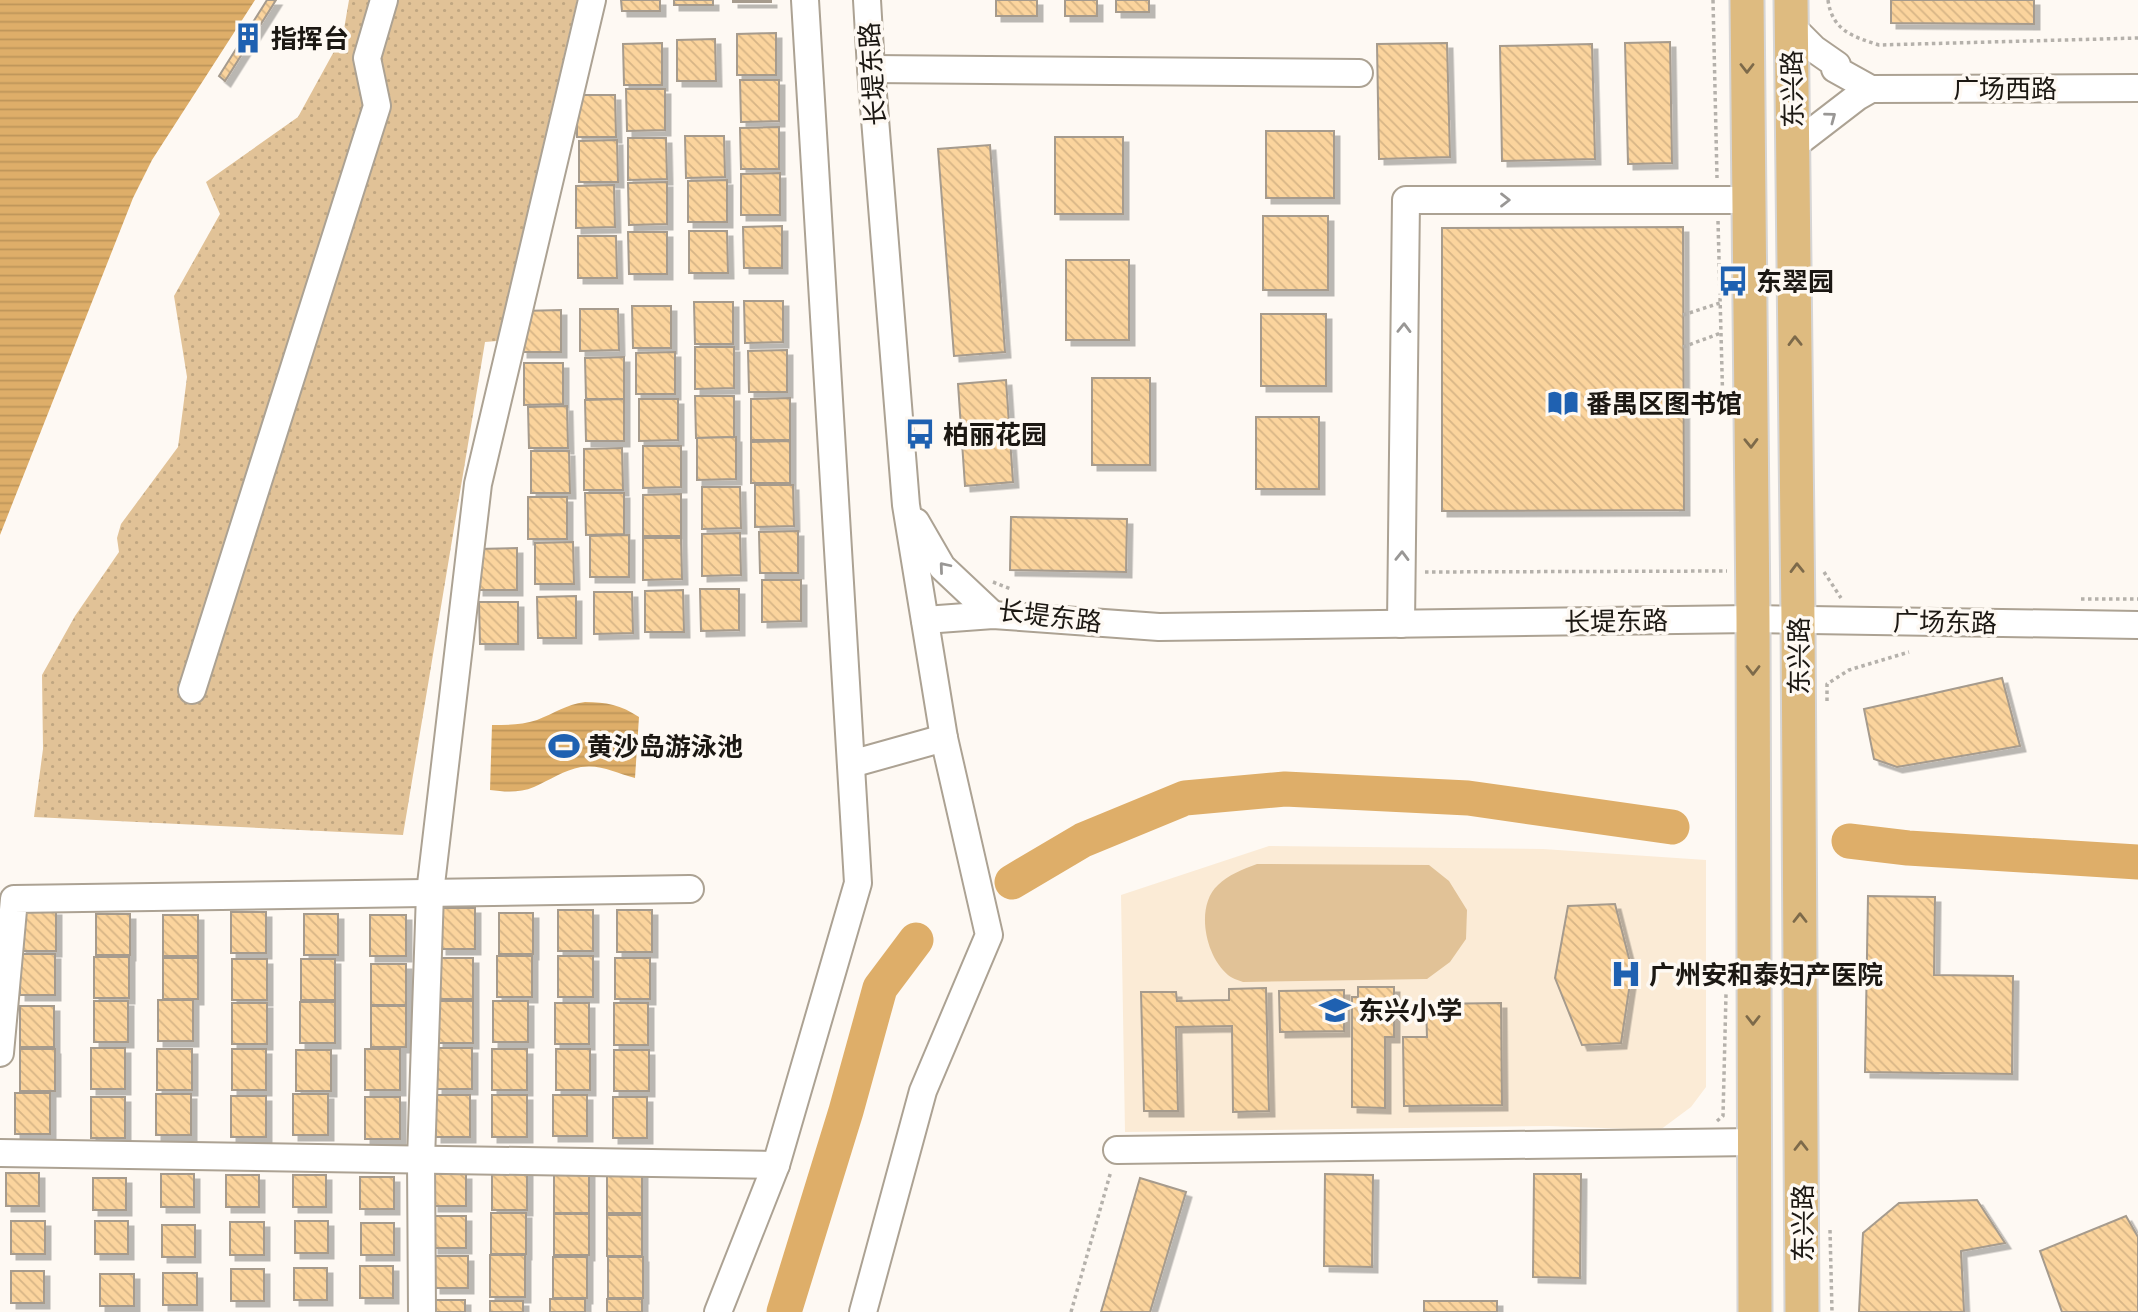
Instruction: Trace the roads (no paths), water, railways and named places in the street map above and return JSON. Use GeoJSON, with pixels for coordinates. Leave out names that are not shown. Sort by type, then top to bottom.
{"type":"FeatureCollection","features":[{"type":"Feature","properties":{"kind":"main road","name":"东兴路"},"geometry":{"type":"LineString","coordinates":[[1747,0],[1733,200],[1740,620],[1754,1142],[1755,1312]]}},
{"type":"Feature","properties":{"kind":"main road","name":"东兴路"},"geometry":{"type":"LineString","coordinates":[[1791,13],[1802,1312]]}},
{"type":"Feature","properties":{"kind":"street"},"geometry":{"type":"LineString","coordinates":[[192,690],[377,106],[367,58],[384,0]]}},
{"type":"Feature","properties":{"kind":"street"},"geometry":{"type":"LineString","coordinates":[[422,1312],[421,1160],[430,893],[478,484],[592,0]]}},
{"type":"Feature","properties":{"kind":"street"},"geometry":{"type":"LineString","coordinates":[[718,1312],[775,1164],[858,883],[805,0]]}},
{"type":"Feature","properties":{"kind":"street","name":"长堤东路"},"geometry":{"type":"LineString","coordinates":[[867,0],[906,505],[942,568],[993,615],[1159,627],[1740,620]]}},
{"type":"Feature","properties":{"kind":"street"},"geometry":{"type":"LineString","coordinates":[[1791,13],[1814,49],[1837,65],[1835,69],[1871,89]]}},
{"type":"Feature","properties":{"kind":"street"},"geometry":{"type":"LineString","coordinates":[[871,69],[1359,73]]}},
{"type":"Feature","properties":{"kind":"street","name":"广场西路"},"geometry":{"type":"LineString","coordinates":[[1871,89],[2138,88]]}},
{"type":"Feature","properties":{"kind":"street"},"geometry":{"type":"LineString","coordinates":[[1792,147],[1871,89]]}},
{"type":"Feature","properties":{"kind":"street"},"geometry":{"type":"LineString","coordinates":[[1401,624],[1406,200],[1733,200]]}},
{"type":"Feature","properties":{"kind":"street"},"geometry":{"type":"LineString","coordinates":[[863,1312],[923,1091],[989,935],[944,738],[906,505]]}},
{"type":"Feature","properties":{"kind":"street"},"geometry":{"type":"LineString","coordinates":[[925,620],[993,615]]}},
{"type":"Feature","properties":{"kind":"street","name":"广场东路"},"geometry":{"type":"LineString","coordinates":[[1740,620],[2138,625]]}},
{"type":"Feature","properties":{"kind":"street"},"geometry":{"type":"LineString","coordinates":[[851,764],[944,738]]}},
{"type":"Feature","properties":{"kind":"street"},"geometry":{"type":"LineString","coordinates":[[0,1053],[14,899],[690,889]]}},
{"type":"Feature","properties":{"kind":"street"},"geometry":{"type":"LineString","coordinates":[[1117,1150],[1754,1142]]}},
{"type":"Feature","properties":{"kind":"street"},"geometry":{"type":"LineString","coordinates":[[0,1153],[775,1164]]}},
{"type":"Feature","properties":{"kind":"waterway"},"geometry":{"type":"LineString","coordinates":[[1012,882],[1083,840],[1185,798],[1285,789],[1468,798],[1672,827]]}},
{"type":"Feature","properties":{"kind":"waterway"},"geometry":{"type":"LineString","coordinates":[[1849,841],[1908,848],[2138,862]]}},
{"type":"Feature","properties":{"kind":"waterway"},"geometry":{"type":"LineString","coordinates":[[784,1312],[846,1111],[880,988],[916,940]]}},
{"type":"Feature","properties":{"kind":"place","name":"指挥台"},"geometry":{"type":"Point","coordinates":[248,38]}},
{"type":"Feature","properties":{"kind":"place","name":"东翠园"},"geometry":{"type":"Point","coordinates":[1733,281]}},
{"type":"Feature","properties":{"kind":"place","name":"番禺区图书馆"},"geometry":{"type":"Point","coordinates":[1563,403]}},
{"type":"Feature","properties":{"kind":"place","name":"柏丽花园"},"geometry":{"type":"Point","coordinates":[920,434]}},
{"type":"Feature","properties":{"kind":"place","name":"黄沙岛游泳池"},"geometry":{"type":"Point","coordinates":[564,746]}},
{"type":"Feature","properties":{"kind":"place","name":"广州安和泰妇产医院"},"geometry":{"type":"Point","coordinates":[1626,974]}},
{"type":"Feature","properties":{"kind":"place","name":"东兴小学"},"geometry":{"type":"Point","coordinates":[1335,1010]}}]}
